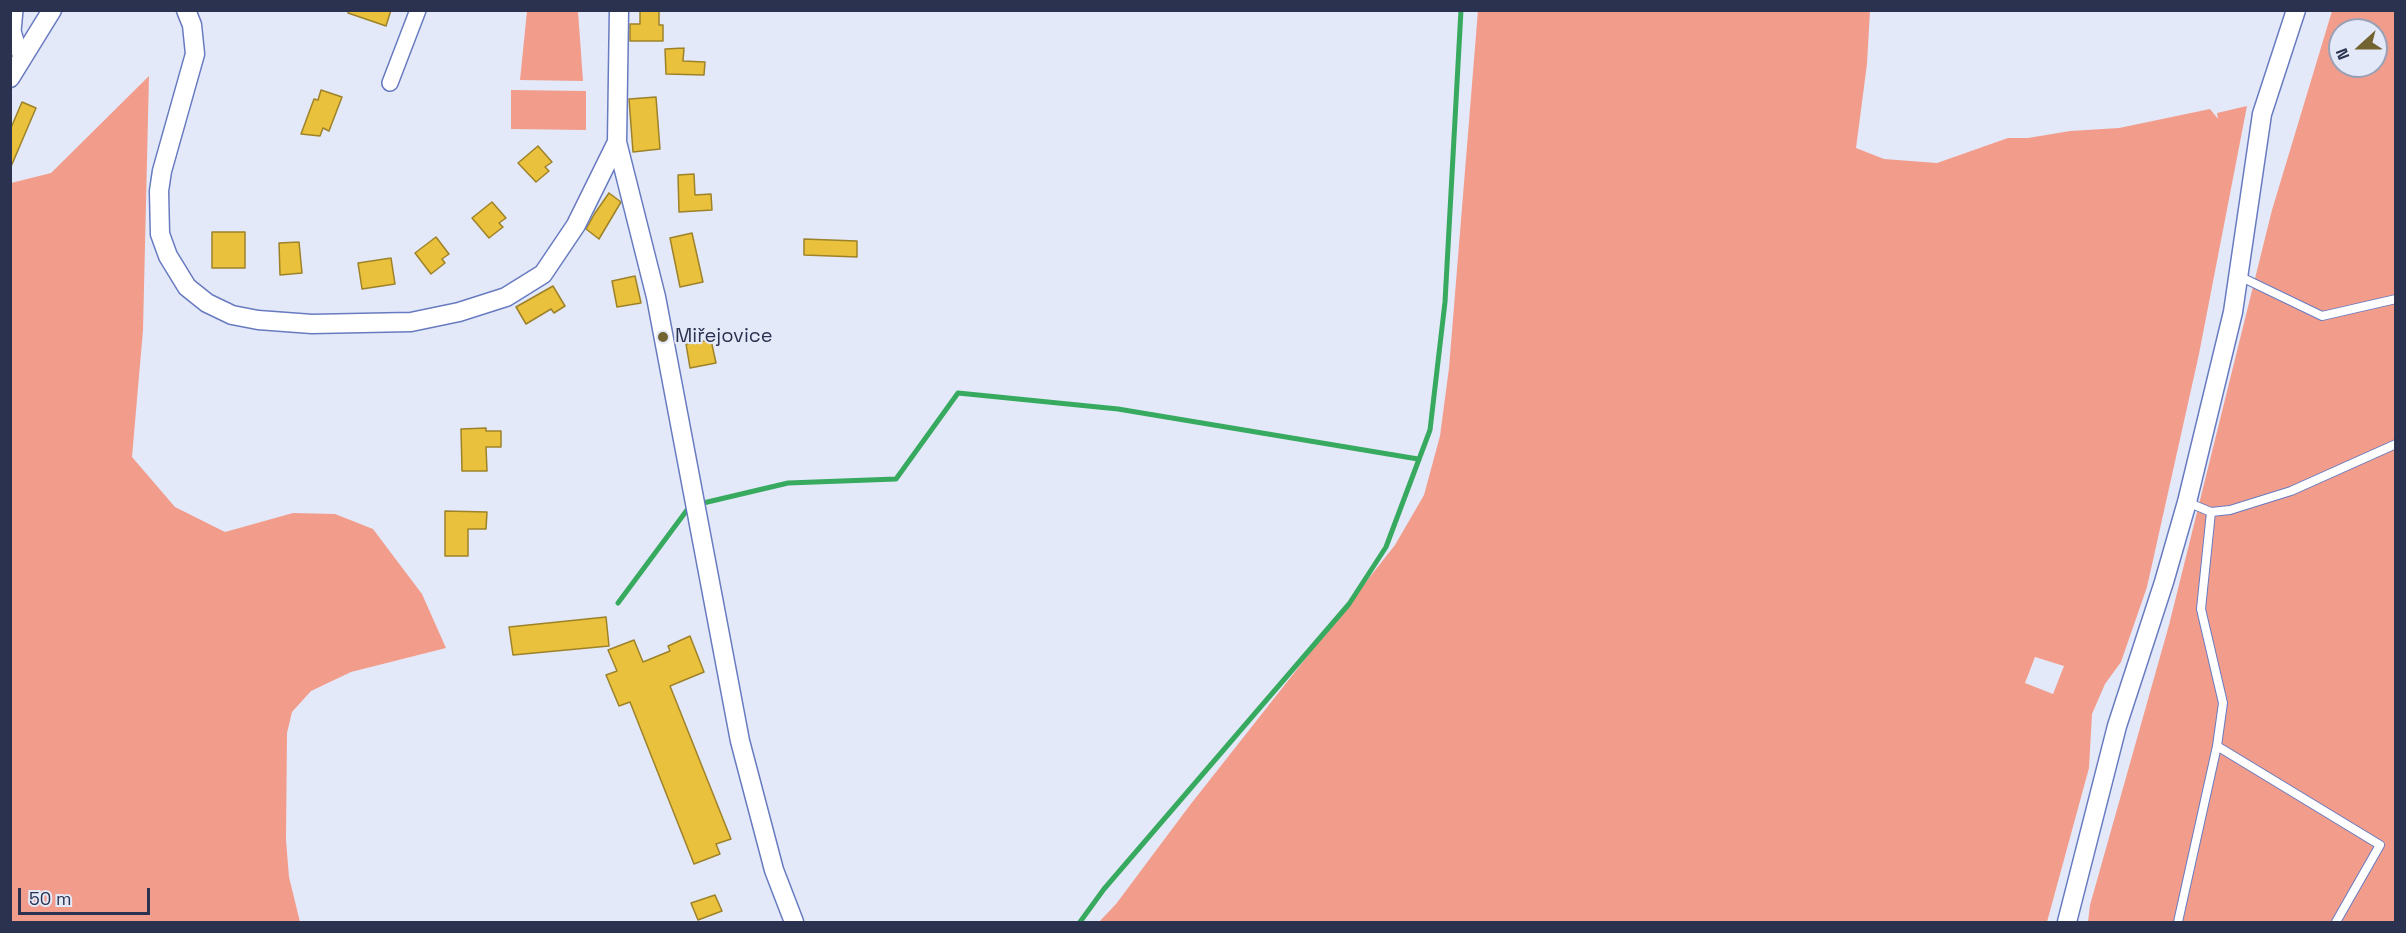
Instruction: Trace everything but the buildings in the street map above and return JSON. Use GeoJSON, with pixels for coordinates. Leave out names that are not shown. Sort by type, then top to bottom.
{"type":"FeatureCollection","features":[{"type":"Feature","properties":{"kind":"street"},"geometry":{"type":"LineString","coordinates":[[15,10],[13,31],[22,61]]}},
{"type":"Feature","properties":{"kind":"street"},"geometry":{"type":"LineString","coordinates":[[10,78],[52,10]]}},
{"type":"Feature","properties":{"kind":"street"},"geometry":{"type":"LineString","coordinates":[[186,10],[192,26],[195,54],[162,171],[159,191],[160,234],[168,256],[187,287],[207,303],[232,315],[258,320],[312,324],[411,322],[459,312],[506,297],[543,274],[576,225],[617,142]]}},
{"type":"Feature","properties":{"kind":"street"},"geometry":{"type":"LineString","coordinates":[[390,83],[418,10]]}},
{"type":"Feature","properties":{"kind":"street"},"geometry":{"type":"LineString","coordinates":[[619,10],[617,142],[656,297],[740,741],[774,870],[794,922]]}},
{"type":"Feature","properties":{"kind":"street"},"geometry":{"type":"LineString","coordinates":[[2067,922],[2117,726],[2164,582],[2187,502],[2233,312],[2262,114],[2296,10]]}},
{"type":"Feature","properties":{"kind":"lane"},"geometry":{"type":"LineString","coordinates":[[2239,276],[2322,316],[2396,298]]}},
{"type":"Feature","properties":{"kind":"lane"},"geometry":{"type":"LineString","coordinates":[[2187,502],[2211,512],[2230,510],[2291,491],[2396,444]]}},
{"type":"Feature","properties":{"kind":"lane"},"geometry":{"type":"LineString","coordinates":[[2178,922],[2217,746],[2223,703],[2201,609],[2211,512]]}},
{"type":"Feature","properties":{"kind":"lane"},"geometry":{"type":"LineString","coordinates":[[2217,746],[2380,845],[2336,922]]}},
{"type":"Feature","properties":{"kind":"shaded area"},"geometry":{"type":"Polygon","coordinates":[[[1478,10],[1870,11],[1867,64],[1856,148],[1884,159],[1937,163],[2008,138],[2119,128],[2210,109],[2218,119],[2217,113],[2247,106],[2199,354],[2147,587],[2121,662],[2105,684],[2092,714],[2089,768],[2047,922],[1099,922],[1116,904],[1190,805],[1395,545],[1424,495],[1440,436],[1449,368],[1478,10]],[[2035,657],[2025,683],[2053,694],[2064,666],[2035,657]]]}},
{"type":"Feature","properties":{"kind":"shaded area"},"geometry":{"type":"Polygon","coordinates":[[[527,11],[578,11],[583,81],[520,80],[527,11]]]}},
{"type":"Feature","properties":{"kind":"shaded area"},"geometry":{"type":"Polygon","coordinates":[[[2332,11],[2395,11],[2395,922],[2088,922],[2090,905],[2169,625],[2272,210],[2328,24],[2328,78],[2388,78],[2388,18],[2330,18],[2332,11]]]}},
{"type":"Feature","properties":{"kind":"shaded area"},"geometry":{"type":"Polygon","coordinates":[[[149,76],[143,330],[132,457],[175,507],[225,532],[293,513],[335,514],[373,529],[422,594],[446,648],[351,672],[311,691],[292,712],[287,733],[286,840],[289,877],[300,922],[11,922],[11,183],[51,173],[149,76]]]}},
{"type":"Feature","properties":{"kind":"shaded area"},"geometry":{"type":"Polygon","coordinates":[[[511,90],[586,91],[586,130],[511,129],[511,90]]]}},
{"type":"Feature","properties":{"kind":"waterway"},"geometry":{"type":"LineString","coordinates":[[1080,922],[1104,889],[1349,604],[1386,547],[1430,430],[1445,302],[1461,10]]}},
{"type":"Feature","properties":{"kind":"waterway"},"geometry":{"type":"LineString","coordinates":[[699,504],[788,483],[896,479],[958,393],[1118,409],[1418,459]]}},
{"type":"Feature","properties":{"kind":"waterway"},"geometry":{"type":"LineString","coordinates":[[618,603],[690,506]]}},
{"type":"Feature","properties":{"kind":"place","name":"Miřejovice"},"geometry":{"type":"Point","coordinates":[663,337]}}]}
